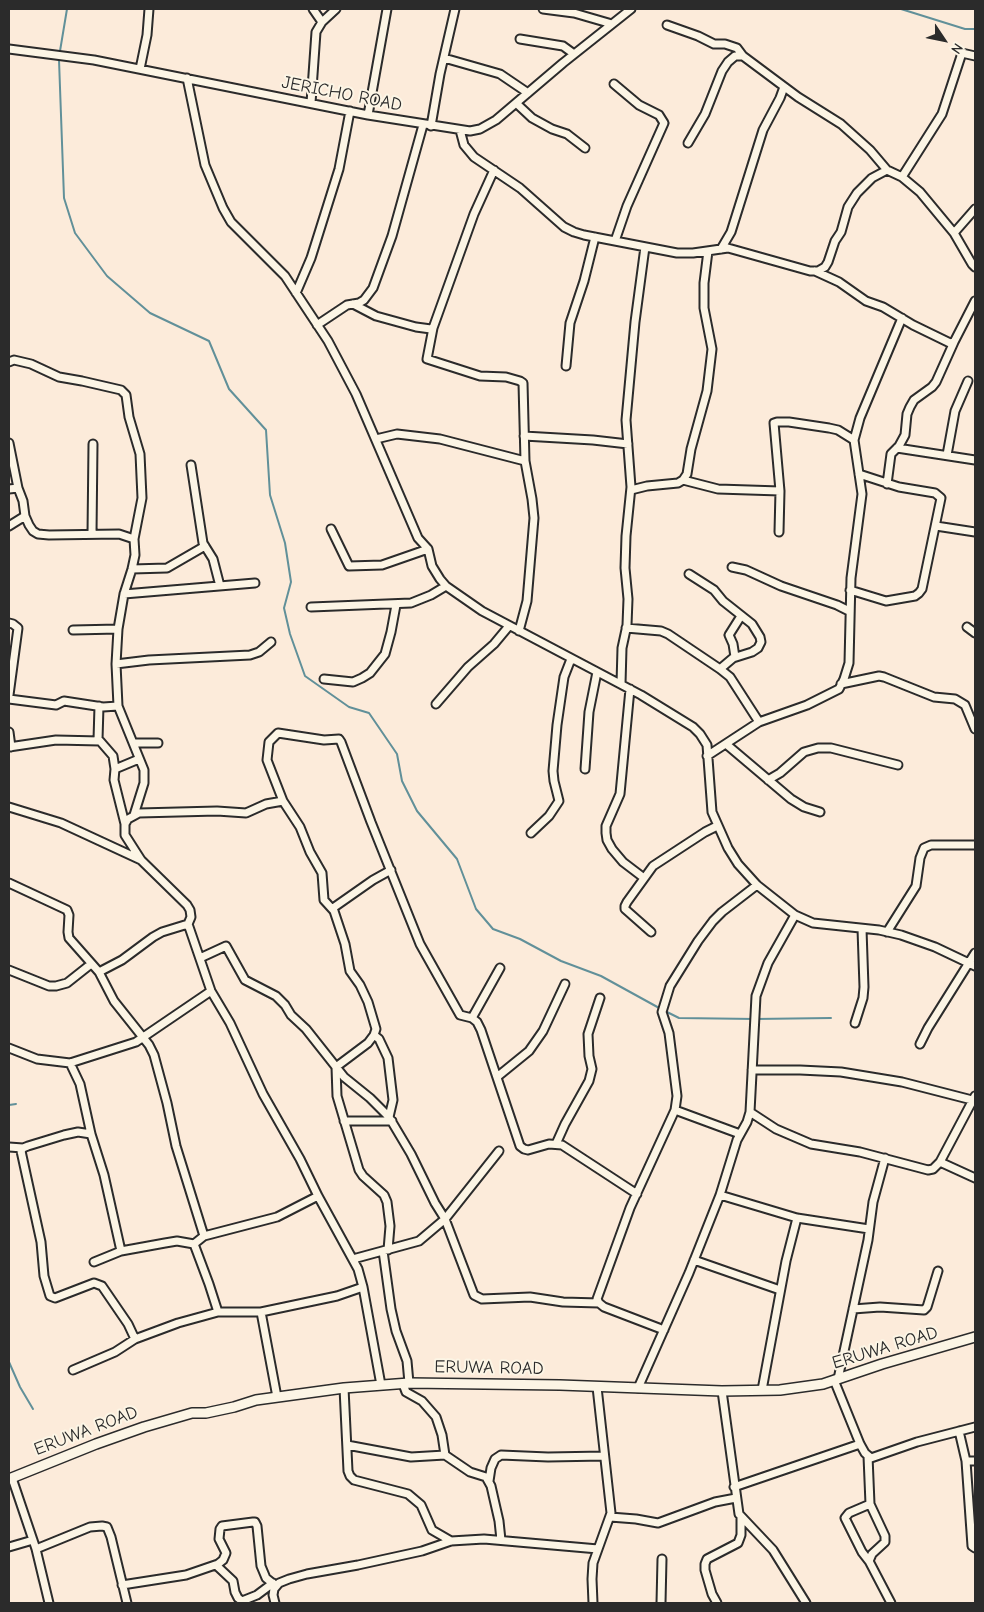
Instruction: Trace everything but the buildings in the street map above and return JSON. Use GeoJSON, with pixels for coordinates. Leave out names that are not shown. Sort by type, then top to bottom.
{"type":"FeatureCollection","features":[{"type":"Feature","properties":{"kind":"main road","name":"ERUWA ROAD"},"geometry":{"type":"LineString","coordinates":[[10,1478],[144,1427],[192,1413],[206,1413],[256,1400],[344,1388],[406,1383],[560,1385],[722,1391],[807,1387],[975,1338]]}},
{"type":"Feature","properties":{"kind":"street"},"geometry":{"type":"LineString","coordinates":[[140,69],[147,35],[149,9]]}},
{"type":"Feature","properties":{"kind":"street"},"geometry":{"type":"LineString","coordinates":[[313,9],[322,22]]}},
{"type":"Feature","properties":{"kind":"street"},"geometry":{"type":"LineString","coordinates":[[311,103],[316,32],[322,22],[336,9]]}},
{"type":"Feature","properties":{"kind":"street"},"geometry":{"type":"LineString","coordinates":[[368,115],[387,9]]}},
{"type":"Feature","properties":{"kind":"street"},"geometry":{"type":"LineString","coordinates":[[317,325],[347,305],[364,300],[377,280],[427,125],[455,9]]}},
{"type":"Feature","properties":{"kind":"street"},"geometry":{"type":"LineString","coordinates":[[543,9],[574,13],[612,24]]}},
{"type":"Feature","properties":{"kind":"street","name":"JERICHO ROAD"},"geometry":{"type":"LineString","coordinates":[[9,49],[94,60],[368,115],[470,131],[487,126],[631,9]]}},
{"type":"Feature","properties":{"kind":"street"},"geometry":{"type":"LineString","coordinates":[[667,25],[714,44],[732,46],[740,50],[744,56],[784,87],[840,124],[870,150],[887,170],[902,177],[920,192],[954,233],[975,267]]}},
{"type":"Feature","properties":{"kind":"street"},"geometry":{"type":"LineString","coordinates":[[520,39],[563,46],[574,54]]}},
{"type":"Feature","properties":{"kind":"street"},"geometry":{"type":"LineString","coordinates":[[902,177],[942,114],[962,53],[975,56]]}},
{"type":"Feature","properties":{"kind":"street"},"geometry":{"type":"LineString","coordinates":[[688,143],[705,114],[722,71],[735,56],[744,56]]}},
{"type":"Feature","properties":{"kind":"street"},"geometry":{"type":"LineString","coordinates":[[444,58],[500,74],[528,93]]}},
{"type":"Feature","properties":{"kind":"street"},"geometry":{"type":"LineString","coordinates":[[187,78],[205,165],[223,208],[232,222],[285,276],[328,341],[356,394],[418,538],[428,549],[432,566],[446,586],[482,611],[621,684],[693,727],[704,739],[712,812],[728,848],[738,864],[756,885],[794,915],[814,923],[887,932],[935,947],[972,964]]}},
{"type":"Feature","properties":{"kind":"street"},"geometry":{"type":"LineString","coordinates":[[614,84],[639,105],[659,115],[664,123],[627,206],[615,241]]}},
{"type":"Feature","properties":{"kind":"street"},"geometry":{"type":"LineString","coordinates":[[721,249],[730,232],[764,130],[784,87]]}},
{"type":"Feature","properties":{"kind":"street"},"geometry":{"type":"LineString","coordinates":[[516,103],[532,118],[552,129],[567,134],[585,148]]}},
{"type":"Feature","properties":{"kind":"street"},"geometry":{"type":"LineString","coordinates":[[296,293],[311,258],[339,169],[350,111]]}},
{"type":"Feature","properties":{"kind":"street"},"geometry":{"type":"LineString","coordinates":[[460,130],[464,145],[468,151],[520,188],[564,227],[584,235],[677,253],[728,248],[782,264],[815,271],[839,282],[866,301],[883,307],[946,342],[950,344],[954,342]]}},
{"type":"Feature","properties":{"kind":"street"},"geometry":{"type":"LineString","coordinates":[[494,170],[474,214],[433,328],[427,359],[480,376],[506,377],[523,383],[524,461],[534,518],[527,601],[519,632]]}},
{"type":"Feature","properties":{"kind":"street"},"geometry":{"type":"LineString","coordinates":[[815,271],[822,269],[828,262],[835,240],[841,232],[848,208],[857,193],[872,178],[887,170]]}},
{"type":"Feature","properties":{"kind":"street"},"geometry":{"type":"LineString","coordinates":[[954,233],[975,209]]}},
{"type":"Feature","properties":{"kind":"street"},"geometry":{"type":"LineString","coordinates":[[566,366],[570,323],[584,281],[595,237]]}},
{"type":"Feature","properties":{"kind":"street"},"geometry":{"type":"LineString","coordinates":[[621,684],[622,648],[628,600],[625,568],[631,490],[626,420],[635,322],[645,247]]}},
{"type":"Feature","properties":{"kind":"street"},"geometry":{"type":"LineString","coordinates":[[631,490],[647,486],[678,483],[687,474],[691,449],[707,391],[712,349],[704,308],[704,283],[708,251]]}},
{"type":"Feature","properties":{"kind":"street"},"geometry":{"type":"LineString","coordinates":[[887,484],[891,454],[905,435],[907,414],[910,407],[914,400],[936,382],[975,301]]}},
{"type":"Feature","properties":{"kind":"street"},"geometry":{"type":"LineString","coordinates":[[352,304],[376,316],[416,327],[433,328]]}},
{"type":"Feature","properties":{"kind":"street"},"geometry":{"type":"LineString","coordinates":[[707,756],[759,722],[807,705],[839,689],[849,663],[850,590],[862,489],[854,440],[860,418],[902,318]]}},
{"type":"Feature","properties":{"kind":"street"},"geometry":{"type":"LineString","coordinates":[[9,362],[14,360],[31,364],[59,377],[124,391],[129,417],[140,454],[142,498],[134,539],[132,569],[124,594],[118,629],[116,664],[118,706],[144,770],[142,793],[134,815]]}},
{"type":"Feature","properties":{"kind":"street"},"geometry":{"type":"LineString","coordinates":[[947,454],[955,411],[968,381]]}},
{"type":"Feature","properties":{"kind":"street"},"geometry":{"type":"LineString","coordinates":[[779,532],[780,491],[774,423],[789,422],[829,428],[838,430],[854,440]]}},
{"type":"Feature","properties":{"kind":"street"},"geometry":{"type":"LineString","coordinates":[[376,439],[397,434],[440,439],[524,461]]}},
{"type":"Feature","properties":{"kind":"street"},"geometry":{"type":"LineString","coordinates":[[524,436],[628,444]]}},
{"type":"Feature","properties":{"kind":"street"},"geometry":{"type":"LineString","coordinates":[[9,443],[25,516],[28,525],[38,534],[120,534],[134,539]]}},
{"type":"Feature","properties":{"kind":"street"},"geometry":{"type":"LineString","coordinates":[[92,534],[93,444]]}},
{"type":"Feature","properties":{"kind":"street"},"geometry":{"type":"LineString","coordinates":[[897,448],[947,454],[975,460]]}},
{"type":"Feature","properties":{"kind":"street"},"geometry":{"type":"LineString","coordinates":[[191,465],[205,546],[213,559],[220,586]]}},
{"type":"Feature","properties":{"kind":"street"},"geometry":{"type":"LineString","coordinates":[[850,590],[886,601],[915,596],[922,589],[941,498],[939,494],[887,484],[859,474]]}},
{"type":"Feature","properties":{"kind":"street"},"geometry":{"type":"LineString","coordinates":[[683,480],[718,489],[780,491]]}},
{"type":"Feature","properties":{"kind":"street"},"geometry":{"type":"LineString","coordinates":[[862,489],[875,480]]}},
{"type":"Feature","properties":{"kind":"street"},"geometry":{"type":"LineString","coordinates":[[9,489],[18,488]]}},
{"type":"Feature","properties":{"kind":"street"},"geometry":{"type":"LineString","coordinates":[[9,526],[25,516]]}},
{"type":"Feature","properties":{"kind":"street"},"geometry":{"type":"LineString","coordinates":[[936,526],[975,532]]}},
{"type":"Feature","properties":{"kind":"street"},"geometry":{"type":"LineString","coordinates":[[331,529],[349,566],[382,565],[428,549]]}},
{"type":"Feature","properties":{"kind":"street"},"geometry":{"type":"LineString","coordinates":[[132,569],[167,568],[205,546]]}},
{"type":"Feature","properties":{"kind":"street"},"geometry":{"type":"LineString","coordinates":[[732,567],[746,570],[781,586],[849,611]]}},
{"type":"Feature","properties":{"kind":"street"},"geometry":{"type":"LineString","coordinates":[[689,574],[714,590],[723,601],[758,631],[760,642],[758,648],[752,652],[735,657],[720,668]]}},
{"type":"Feature","properties":{"kind":"street"},"geometry":{"type":"LineString","coordinates":[[124,594],[255,583]]}},
{"type":"Feature","properties":{"kind":"street"},"geometry":{"type":"LineString","coordinates":[[311,607],[411,603],[431,595],[446,586]]}},
{"type":"Feature","properties":{"kind":"street"},"geometry":{"type":"LineString","coordinates":[[324,679],[353,682],[370,673],[385,654],[396,604]]}},
{"type":"Feature","properties":{"kind":"street"},"geometry":{"type":"LineString","coordinates":[[735,657],[733,644],[728,635],[741,616]]}},
{"type":"Feature","properties":{"kind":"street"},"geometry":{"type":"LineString","coordinates":[[9,623],[18,628],[9,695]]}},
{"type":"Feature","properties":{"kind":"street"},"geometry":{"type":"LineString","coordinates":[[436,704],[509,626]]}},
{"type":"Feature","properties":{"kind":"street"},"geometry":{"type":"LineString","coordinates":[[966,627],[975,634]]}},
{"type":"Feature","properties":{"kind":"street"},"geometry":{"type":"LineString","coordinates":[[626,628],[662,631],[720,668],[730,677],[759,722]]}},
{"type":"Feature","properties":{"kind":"street"},"geometry":{"type":"LineString","coordinates":[[73,630],[118,629]]}},
{"type":"Feature","properties":{"kind":"street"},"geometry":{"type":"LineString","coordinates":[[116,664],[149,660],[250,655],[259,652],[270,642]]}},
{"type":"Feature","properties":{"kind":"street"},"geometry":{"type":"LineString","coordinates":[[531,833],[549,816],[559,801],[553,771],[564,677],[571,659]]}},
{"type":"Feature","properties":{"kind":"street"},"geometry":{"type":"LineString","coordinates":[[585,769],[589,712],[597,672]]}},
{"type":"Feature","properties":{"kind":"street"},"geometry":{"type":"LineString","coordinates":[[841,684],[879,676],[934,697],[955,699],[965,704],[975,729]]}},
{"type":"Feature","properties":{"kind":"street"},"geometry":{"type":"LineString","coordinates":[[630,689],[620,794],[606,826],[606,833],[607,840],[618,855],[644,878]]}},
{"type":"Feature","properties":{"kind":"street"},"geometry":{"type":"LineString","coordinates":[[9,699],[56,705],[64,701],[99,706],[118,706]]}},
{"type":"Feature","properties":{"kind":"street"},"geometry":{"type":"LineString","coordinates":[[99,706],[98,740],[113,756],[114,780],[125,824],[126,836],[141,860],[190,910],[188,924],[211,991],[230,1023],[263,1094],[300,1159],[358,1269],[381,1385]]}},
{"type":"Feature","properties":{"kind":"street"},"geometry":{"type":"LineString","coordinates":[[9,732],[10,747],[56,740],[98,740]]}},
{"type":"Feature","properties":{"kind":"street"},"geometry":{"type":"LineString","coordinates":[[336,1066],[368,1043],[376,1029],[373,1015],[360,985],[350,972],[345,944],[334,911],[324,900],[322,873],[310,852],[300,828],[283,801],[267,760],[270,742],[273,737],[282,732],[324,740],[339,739],[342,742],[371,822],[420,944],[460,1015],[472,1018],[477,1022],[481,1030],[520,1146],[524,1150],[528,1150],[540,1146],[562,1145],[637,1194]]}},
{"type":"Feature","properties":{"kind":"street"},"geometry":{"type":"LineString","coordinates":[[134,743],[158,743]]}},
{"type":"Feature","properties":{"kind":"street"},"geometry":{"type":"LineString","coordinates":[[726,744],[768,780],[804,807],[820,812]]}},
{"type":"Feature","properties":{"kind":"street"},"geometry":{"type":"LineString","coordinates":[[768,780],[804,752],[818,748],[831,748],[898,765]]}},
{"type":"Feature","properties":{"kind":"street"},"geometry":{"type":"LineString","coordinates":[[115,769],[139,759]]}},
{"type":"Feature","properties":{"kind":"street"},"geometry":{"type":"LineString","coordinates":[[125,824],[128,819],[139,813],[182,811],[246,813],[266,804],[283,801]]}},
{"type":"Feature","properties":{"kind":"street"},"geometry":{"type":"LineString","coordinates":[[9,807],[61,823],[141,860]]}},
{"type":"Feature","properties":{"kind":"street"},"geometry":{"type":"LineString","coordinates":[[651,932],[625,909],[625,906],[653,866],[717,826]]}},
{"type":"Feature","properties":{"kind":"street"},"geometry":{"type":"LineString","coordinates":[[887,932],[916,886],[920,858],[924,848],[931,845],[975,845]]}},
{"type":"Feature","properties":{"kind":"street"},"geometry":{"type":"LineString","coordinates":[[334,911],[333,908],[337,904],[391,870]]}},
{"type":"Feature","properties":{"kind":"street"},"geometry":{"type":"LineString","coordinates":[[9,883],[67,910],[69,915],[69,938],[99,972],[114,1001],[144,1037],[154,1055],[176,1146],[204,1236]]}},
{"type":"Feature","properties":{"kind":"street"},"geometry":{"type":"LineString","coordinates":[[599,1303],[598,1299],[601,1289],[637,1194],[675,1110],[676,1096],[669,1033],[662,1014],[670,986],[698,941],[722,912],[756,885]]}},
{"type":"Feature","properties":{"kind":"street"},"geometry":{"type":"LineString","coordinates":[[638,1388],[694,1260],[720,1195],[740,1134],[750,1112],[756,996],[768,963],[794,915]]}},
{"type":"Feature","properties":{"kind":"street"},"geometry":{"type":"LineString","coordinates":[[99,972],[122,960],[162,932],[188,924]]}},
{"type":"Feature","properties":{"kind":"street"},"geometry":{"type":"LineString","coordinates":[[855,1023],[863,998],[864,987],[862,929]]}},
{"type":"Feature","properties":{"kind":"street"},"geometry":{"type":"LineString","coordinates":[[200,958],[226,946],[245,980],[276,996],[306,1029],[344,1077],[370,1098],[390,1119],[411,1154],[445,1219],[474,1295],[478,1298],[530,1297],[563,1302],[599,1303],[604,1307],[664,1330]]}},
{"type":"Feature","properties":{"kind":"street"},"geometry":{"type":"LineString","coordinates":[[920,1044],[928,1028],[972,964],[975,953]]}},
{"type":"Feature","properties":{"kind":"street"},"geometry":{"type":"LineString","coordinates":[[9,970],[49,986],[56,986],[67,982],[91,964]]}},
{"type":"Feature","properties":{"kind":"street"},"geometry":{"type":"LineString","coordinates":[[472,1018],[500,968]]}},
{"type":"Feature","properties":{"kind":"street"},"geometry":{"type":"LineString","coordinates":[[497,1076],[530,1051],[543,1031],[565,984]]}},
{"type":"Feature","properties":{"kind":"street"},"geometry":{"type":"LineString","coordinates":[[9,1048],[37,1059],[70,1063],[130,1044],[144,1037],[211,991]]}},
{"type":"Feature","properties":{"kind":"street"},"geometry":{"type":"LineString","coordinates":[[556,1144],[589,1081],[592,1068],[589,1056],[588,1034],[600,998]]}},
{"type":"Feature","properties":{"kind":"street"},"geometry":{"type":"LineString","coordinates":[[374,1035],[379,1038],[388,1058],[393,1100],[390,1119]]}},
{"type":"Feature","properties":{"kind":"street"},"geometry":{"type":"LineString","coordinates":[[70,1063],[80,1084],[91,1134],[104,1174],[121,1251]]}},
{"type":"Feature","properties":{"kind":"street"},"geometry":{"type":"LineString","coordinates":[[336,1066],[337,1096],[358,1170],[384,1196],[387,1202],[390,1226],[385,1250],[391,1309],[396,1331],[407,1361],[406,1392],[422,1401],[436,1417],[442,1435],[445,1455]]}},
{"type":"Feature","properties":{"kind":"street"},"geometry":{"type":"LineString","coordinates":[[750,1112],[776,1129],[811,1144],[860,1152],[933,1170],[940,1162],[974,1098],[902,1082],[841,1072],[752,1070]]}},
{"type":"Feature","properties":{"kind":"street"},"geometry":{"type":"LineString","coordinates":[[675,1110],[740,1134]]}},
{"type":"Feature","properties":{"kind":"street"},"geometry":{"type":"LineString","coordinates":[[344,1121],[390,1119]]}},
{"type":"Feature","properties":{"kind":"street"},"geometry":{"type":"LineString","coordinates":[[9,1148],[23,1148],[78,1132],[91,1134]]}},
{"type":"Feature","properties":{"kind":"street"},"geometry":{"type":"LineString","coordinates":[[23,1148],[21,1157],[41,1242],[44,1276],[50,1296],[55,1298],[98,1283],[120,1312],[136,1339]]}},
{"type":"Feature","properties":{"kind":"street"},"geometry":{"type":"LineString","coordinates":[[353,1260],[419,1241],[445,1219],[499,1151]]}},
{"type":"Feature","properties":{"kind":"street"},"geometry":{"type":"LineString","coordinates":[[869,1561],[872,1554],[885,1542],[885,1536],[870,1504],[868,1456],[860,1444],[836,1380],[853,1309],[873,1202],[885,1158]]}},
{"type":"Feature","properties":{"kind":"street"},"geometry":{"type":"LineString","coordinates":[[940,1162],[975,1178]]}},
{"type":"Feature","properties":{"kind":"street"},"geometry":{"type":"LineString","coordinates":[[720,1195],[797,1218],[869,1229]]}},
{"type":"Feature","properties":{"kind":"street"},"geometry":{"type":"LineString","coordinates":[[94,1262],[121,1251],[176,1241],[194,1244],[204,1236],[277,1217],[318,1196]]}},
{"type":"Feature","properties":{"kind":"street"},"geometry":{"type":"LineString","coordinates":[[762,1390],[780,1290],[797,1218]]}},
{"type":"Feature","properties":{"kind":"street"},"geometry":{"type":"LineString","coordinates":[[194,1244],[218,1312]]}},
{"type":"Feature","properties":{"kind":"street"},"geometry":{"type":"LineString","coordinates":[[694,1260],[780,1290]]}},
{"type":"Feature","properties":{"kind":"street"},"geometry":{"type":"LineString","coordinates":[[853,1309],[880,1307],[924,1310],[938,1271]]}},
{"type":"Feature","properties":{"kind":"street"},"geometry":{"type":"LineString","coordinates":[[73,1370],[115,1352],[136,1339],[178,1323],[218,1312],[261,1312],[337,1296],[363,1287]]}},
{"type":"Feature","properties":{"kind":"street"},"geometry":{"type":"LineString","coordinates":[[261,1312],[277,1397]]}},
{"type":"Feature","properties":{"kind":"street"},"geometry":{"type":"LineString","coordinates":[[594,1603],[593,1563],[610,1518],[597,1387]]}},
{"type":"Feature","properties":{"kind":"street"},"geometry":{"type":"LineString","coordinates":[[344,1388],[348,1471],[354,1480],[408,1494],[421,1506],[432,1530],[451,1541]]}},
{"type":"Feature","properties":{"kind":"street"},"geometry":{"type":"LineString","coordinates":[[722,1391],[739,1514],[773,1550],[806,1603]]}},
{"type":"Feature","properties":{"kind":"street"},"geometry":{"type":"LineString","coordinates":[[868,1456],[876,1457],[917,1442],[975,1427]]}},
{"type":"Feature","properties":{"kind":"street"},"geometry":{"type":"LineString","coordinates":[[959,1431],[966,1461],[972,1546],[975,1548]]}},
{"type":"Feature","properties":{"kind":"street"},"geometry":{"type":"LineString","coordinates":[[734,1486],[860,1444]]}},
{"type":"Feature","properties":{"kind":"street"},"geometry":{"type":"LineString","coordinates":[[347,1446],[411,1457],[445,1455],[470,1472],[486,1477],[490,1481]]}},
{"type":"Feature","properties":{"kind":"street"},"geometry":{"type":"LineString","coordinates":[[501,1540],[499,1521],[490,1481],[491,1468],[495,1459],[502,1455],[548,1457],[604,1456]]}},
{"type":"Feature","properties":{"kind":"street"},"geometry":{"type":"LineString","coordinates":[[966,1461],[975,1461]]}},
{"type":"Feature","properties":{"kind":"street"},"geometry":{"type":"LineString","coordinates":[[10,1478],[36,1549],[49,1603]]}},
{"type":"Feature","properties":{"kind":"street"},"geometry":{"type":"LineString","coordinates":[[610,1518],[636,1519],[658,1523],[715,1502],[736,1498]]}},
{"type":"Feature","properties":{"kind":"street"},"geometry":{"type":"LineString","coordinates":[[870,1504],[849,1513],[845,1518],[862,1552],[892,1603]]}},
{"type":"Feature","properties":{"kind":"street"},"geometry":{"type":"LineString","coordinates":[[717,1603],[712,1594],[705,1564],[707,1559],[738,1543],[741,1535],[741,1517]]}},
{"type":"Feature","properties":{"kind":"street"},"geometry":{"type":"LineString","coordinates":[[122,1585],[186,1575],[216,1564],[223,1560],[226,1553],[219,1536],[222,1526],[255,1522],[261,1566],[266,1578],[275,1585]]}},
{"type":"Feature","properties":{"kind":"street"},"geometry":{"type":"LineString","coordinates":[[36,1549],[90,1528],[102,1526],[107,1528],[112,1537],[127,1603]]}},
{"type":"Feature","properties":{"kind":"street"},"geometry":{"type":"LineString","coordinates":[[216,1564],[233,1581],[235,1592],[242,1601],[284,1581],[307,1574],[358,1566],[422,1551],[451,1541],[484,1539],[598,1549]]}},
{"type":"Feature","properties":{"kind":"street"},"geometry":{"type":"LineString","coordinates":[[9,1547],[33,1540]]}},
{"type":"Feature","properties":{"kind":"street"},"geometry":{"type":"LineString","coordinates":[[661,1603],[662,1559]]}},
{"type":"Feature","properties":{"kind":"street"},"geometry":{"type":"LineString","coordinates":[[275,1585],[273,1595],[275,1603]]}},
{"type":"Feature","properties":{"kind":"waterway"},"geometry":{"type":"LineString","coordinates":[[60,51],[67,9]]}},
{"type":"Feature","properties":{"kind":"waterway"},"geometry":{"type":"LineString","coordinates":[[901,9],[965,29],[975,29]]}},
{"type":"Feature","properties":{"kind":"waterway"},"geometry":{"type":"LineString","coordinates":[[59,60],[64,198],[75,233],[107,276],[150,313],[209,341],[229,389],[266,430],[270,495],[285,543],[291,582],[284,608],[290,634],[305,676],[349,707],[369,713],[397,754],[402,781],[417,811],[457,859],[476,909],[493,929],[520,939],[561,961],[601,976],[661,1009]]}},
{"type":"Feature","properties":{"kind":"waterway"},"geometry":{"type":"LineString","coordinates":[[665,1011],[679,1018],[831,1018]]}},
{"type":"Feature","properties":{"kind":"waterway"},"geometry":{"type":"LineString","coordinates":[[9,1105],[16,1104]]}},
{"type":"Feature","properties":{"kind":"waterway"},"geometry":{"type":"LineString","coordinates":[[9,1362],[20,1387],[33,1409]]}}]}
